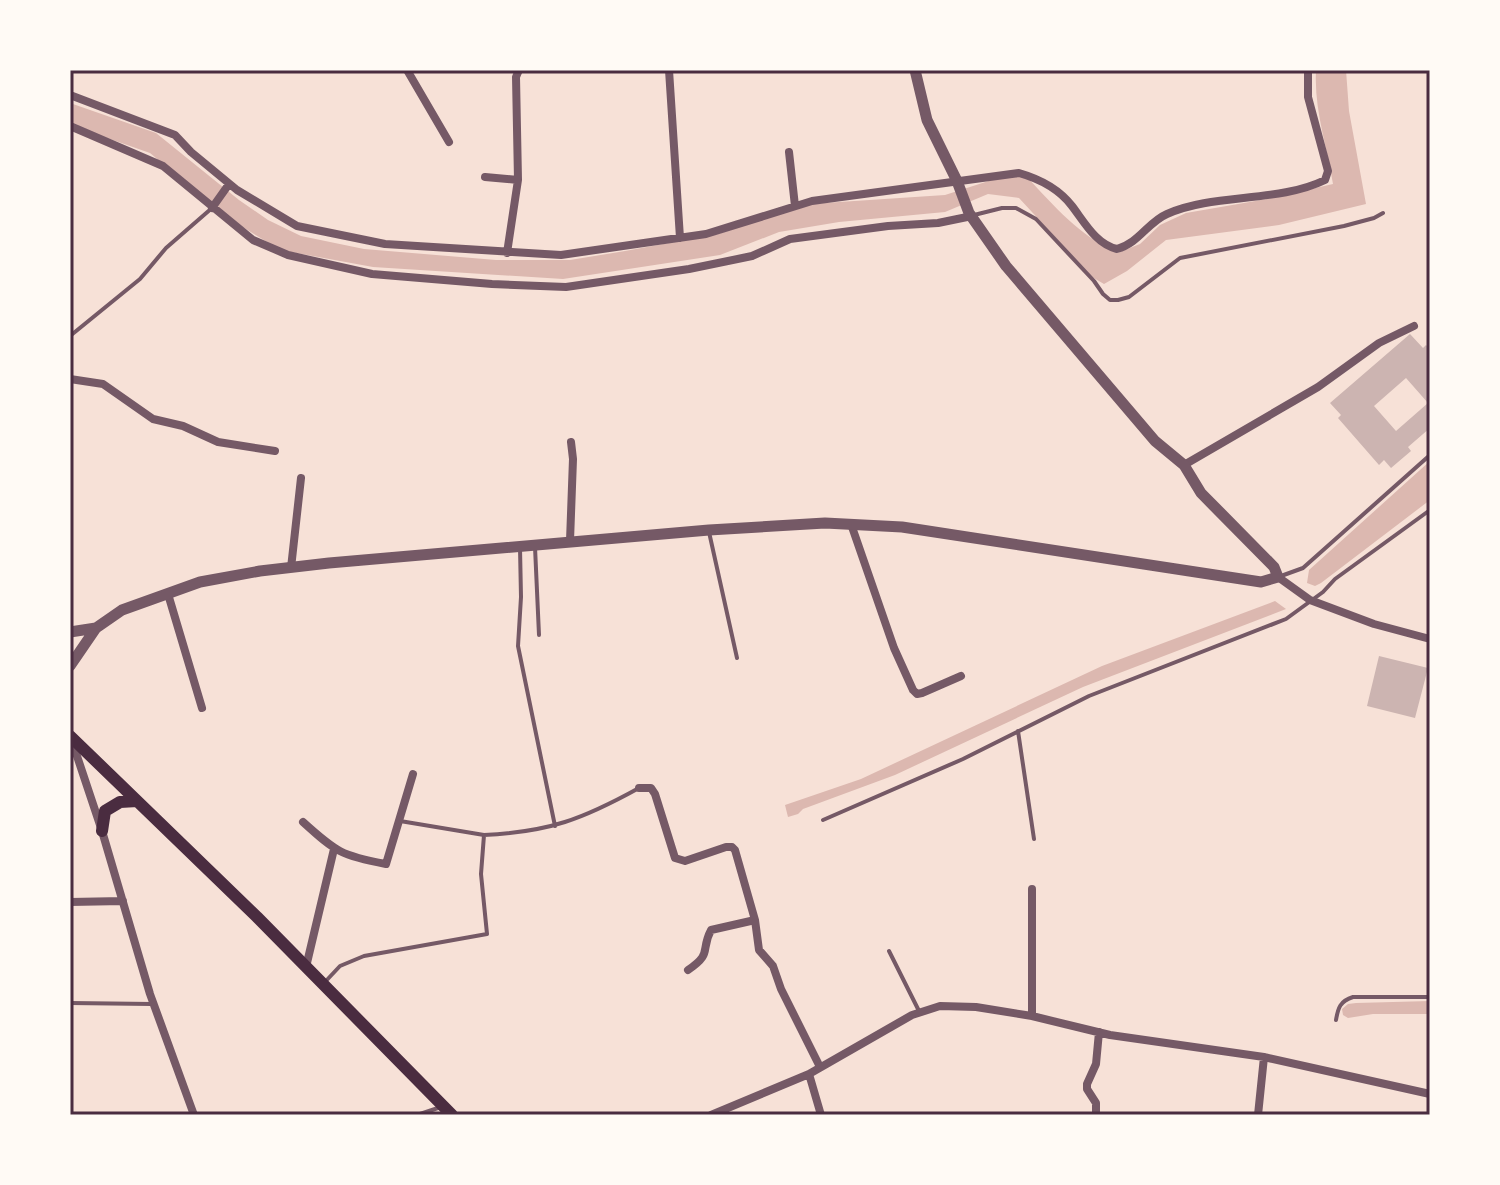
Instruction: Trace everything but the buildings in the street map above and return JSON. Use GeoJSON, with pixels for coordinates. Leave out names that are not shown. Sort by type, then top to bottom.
{"type":"FeatureCollection","features":[{"type":"Feature","properties":{"kind":"main road"},"geometry":{"type":"LineString","coordinates":[[70,739],[306,967],[447,1111]]}},
{"type":"Feature","properties":{"kind":"main road"},"geometry":{"type":"LineString","coordinates":[[102,831],[105,811],[120,802],[137,801]]}},
{"type":"Feature","properties":{"kind":"street"},"geometry":{"type":"LineString","coordinates":[[407,70],[449,142]]}},
{"type":"Feature","properties":{"kind":"street"},"geometry":{"type":"LineString","coordinates":[[507,253],[518,180],[516,77],[519,70]]}},
{"type":"Feature","properties":{"kind":"street"},"geometry":{"type":"LineString","coordinates":[[669,70],[680,238]]}},
{"type":"Feature","properties":{"kind":"street"},"geometry":{"type":"LineString","coordinates":[[915,70],[927,120],[970,215],[1006,266],[1068,342],[1155,441],[1184,465],[1201,493],[1274,567],[1278,577],[1310,600],[1374,624],[1430,639]]}},
{"type":"Feature","properties":{"kind":"street"},"geometry":{"type":"LineString","coordinates":[[70,95],[175,135],[229,184],[297,226],[385,244],[561,255],[706,234],[795,206],[1019,173],[1036,177],[1071,205],[1101,242],[1112,248],[1125,247],[1167,213],[1208,203],[1248,199],[1325,180],[1328,171],[1308,97],[1308,70]]}},
{"type":"Feature","properties":{"kind":"street"},"geometry":{"type":"LineString","coordinates":[[70,126],[163,166],[253,240],[288,255],[328,265],[402,277],[566,287],[721,263],[752,256],[790,239],[938,223],[970,215]]}},
{"type":"Feature","properties":{"kind":"street"},"geometry":{"type":"LineString","coordinates":[[789,152],[795,206]]}},
{"type":"Feature","properties":{"kind":"street"},"geometry":{"type":"LineString","coordinates":[[485,177],[518,180]]}},
{"type":"Feature","properties":{"kind":"street"},"geometry":{"type":"LineString","coordinates":[[212,208],[229,184]]}},
{"type":"Feature","properties":{"kind":"street"},"geometry":{"type":"LineString","coordinates":[[1184,465],[1318,387],[1379,343],[1414,326]]}},
{"type":"Feature","properties":{"kind":"street"},"geometry":{"type":"LineString","coordinates":[[70,379],[103,384],[153,419],[183,426],[218,442],[275,451]]}},
{"type":"Feature","properties":{"kind":"street"},"geometry":{"type":"LineString","coordinates":[[570,541],[571,442]]}},
{"type":"Feature","properties":{"kind":"street"},"geometry":{"type":"LineString","coordinates":[[291,568],[301,478]]}},
{"type":"Feature","properties":{"kind":"street"},"geometry":{"type":"LineString","coordinates":[[70,666],[96,628],[122,610],[200,582],[291,568],[709,530],[825,523],[916,529],[1261,582],[1278,577]]}},
{"type":"Feature","properties":{"kind":"street"},"geometry":{"type":"LineString","coordinates":[[851,524],[894,648],[915,693],[922,693],[961,676]]}},
{"type":"Feature","properties":{"kind":"street"},"geometry":{"type":"LineString","coordinates":[[168,594],[202,708]]}},
{"type":"Feature","properties":{"kind":"street"},"geometry":{"type":"LineString","coordinates":[[70,632],[96,628]]}},
{"type":"Feature","properties":{"kind":"street"},"geometry":{"type":"LineString","coordinates":[[70,739],[75,765],[102,831],[154,1004],[194,1115]]}},
{"type":"Feature","properties":{"kind":"street"},"geometry":{"type":"LineString","coordinates":[[303,822],[345,855],[386,864],[413,774]]}},
{"type":"Feature","properties":{"kind":"street"},"geometry":{"type":"LineString","coordinates":[[639,788],[651,788],[655,794],[675,858],[685,861],[732,847],[740,860],[759,950],[773,966],[781,989],[820,1067]]}},
{"type":"Feature","properties":{"kind":"street"},"geometry":{"type":"LineString","coordinates":[[306,967],[334,849]]}},
{"type":"Feature","properties":{"kind":"street"},"geometry":{"type":"LineString","coordinates":[[1032,889],[1032,1016]]}},
{"type":"Feature","properties":{"kind":"street"},"geometry":{"type":"LineString","coordinates":[[70,902],[123,901]]}},
{"type":"Feature","properties":{"kind":"street"},"geometry":{"type":"LineString","coordinates":[[688,970],[700,962],[707,950],[707,937],[711,930],[755,920]]}},
{"type":"Feature","properties":{"kind":"street"},"geometry":{"type":"LineString","coordinates":[[711,1115],[809,1074],[920,1013],[940,1006],[1032,1016],[1099,1032],[1264,1057],[1430,1094]]}},
{"type":"Feature","properties":{"kind":"street"},"geometry":{"type":"LineString","coordinates":[[1096,1115],[1096,1103],[1087,1084],[1096,1064],[1099,1032]]}},
{"type":"Feature","properties":{"kind":"street"},"geometry":{"type":"LineString","coordinates":[[1258,1115],[1264,1057]]}},
{"type":"Feature","properties":{"kind":"street"},"geometry":{"type":"LineString","coordinates":[[809,1074],[821,1115]]}},
{"type":"Feature","properties":{"kind":"lane"},"geometry":{"type":"LineString","coordinates":[[70,336],[140,279],[166,248],[212,208]]}},
{"type":"Feature","properties":{"kind":"lane"},"geometry":{"type":"LineString","coordinates":[[970,215],[1016,208],[1036,219],[1103,294],[1110,300],[1118,300],[1129,297],[1180,258],[1344,226],[1383,213]]}},
{"type":"Feature","properties":{"kind":"lane"},"geometry":{"type":"LineString","coordinates":[[1278,577],[1303,568],[1430,455]]}},
{"type":"Feature","properties":{"kind":"lane"},"geometry":{"type":"LineString","coordinates":[[823,820],[885,794],[1089,696],[1286,619],[1430,510]]}},
{"type":"Feature","properties":{"kind":"lane"},"geometry":{"type":"LineString","coordinates":[[709,530],[737,658]]}},
{"type":"Feature","properties":{"kind":"lane"},"geometry":{"type":"LineString","coordinates":[[534,544],[539,635]]}},
{"type":"Feature","properties":{"kind":"lane"},"geometry":{"type":"LineString","coordinates":[[520,545],[518,646],[555,826]]}},
{"type":"Feature","properties":{"kind":"lane"},"geometry":{"type":"LineString","coordinates":[[1018,731],[1034,839]]}},
{"type":"Feature","properties":{"kind":"lane"},"geometry":{"type":"LineString","coordinates":[[399,821],[484,835],[522,833],[555,826],[639,788]]}},
{"type":"Feature","properties":{"kind":"lane"},"geometry":{"type":"LineString","coordinates":[[322,984],[340,966],[364,956],[487,934],[481,874],[484,835]]}},
{"type":"Feature","properties":{"kind":"lane"},"geometry":{"type":"LineString","coordinates":[[889,951],[920,1013]]}},
{"type":"Feature","properties":{"kind":"lane"},"geometry":{"type":"LineString","coordinates":[[1336,1020],[1339,1007],[1345,999],[1353,997],[1430,997]]}},
{"type":"Feature","properties":{"kind":"lane"},"geometry":{"type":"LineString","coordinates":[[70,1003],[154,1004]]}},
{"type":"Feature","properties":{"kind":"lane"},"geometry":{"type":"LineString","coordinates":[[417,1115],[447,1111]]}},
{"type":"Feature","properties":{"kind":"shaded area"},"geometry":{"type":"Polygon","coordinates":[[[1346,70],[1349,111],[1366,204],[1279,225],[1166,240],[1127,271],[1104,284],[1092,277],[1019,198],[988,194],[945,212],[839,222],[779,232],[720,255],[563,279],[373,267],[280,250],[225,216],[150,153],[70,125],[70,103],[156,133],[268,220],[301,236],[364,249],[496,260],[570,260],[718,234],[809,204],[945,195],[1001,177],[1027,177],[1079,229],[1117,253],[1140,244],[1160,225],[1186,213],[1333,184],[1319,114],[1316,71],[1346,70]]]}},
{"type":"Feature","properties":{"kind":"shaded area"},"geometry":{"type":"Polygon","coordinates":[[[1430,461],[1430,500],[1321,583],[1315,586],[1307,583],[1309,570],[1430,461]]]}},
{"type":"Feature","properties":{"kind":"shaded area"},"geometry":{"type":"Polygon","coordinates":[[[1275,601],[1286,609],[1083,687],[895,775],[788,817],[785,805],[861,779],[1102,666],[1275,601]]]}},
{"type":"Feature","properties":{"kind":"shaded area"},"geometry":{"type":"Polygon","coordinates":[[[1430,1001],[1430,1014],[1373,1014],[1348,1018],[1343,1015],[1342,1009],[1356,1003],[1430,1001]]]}}]}
